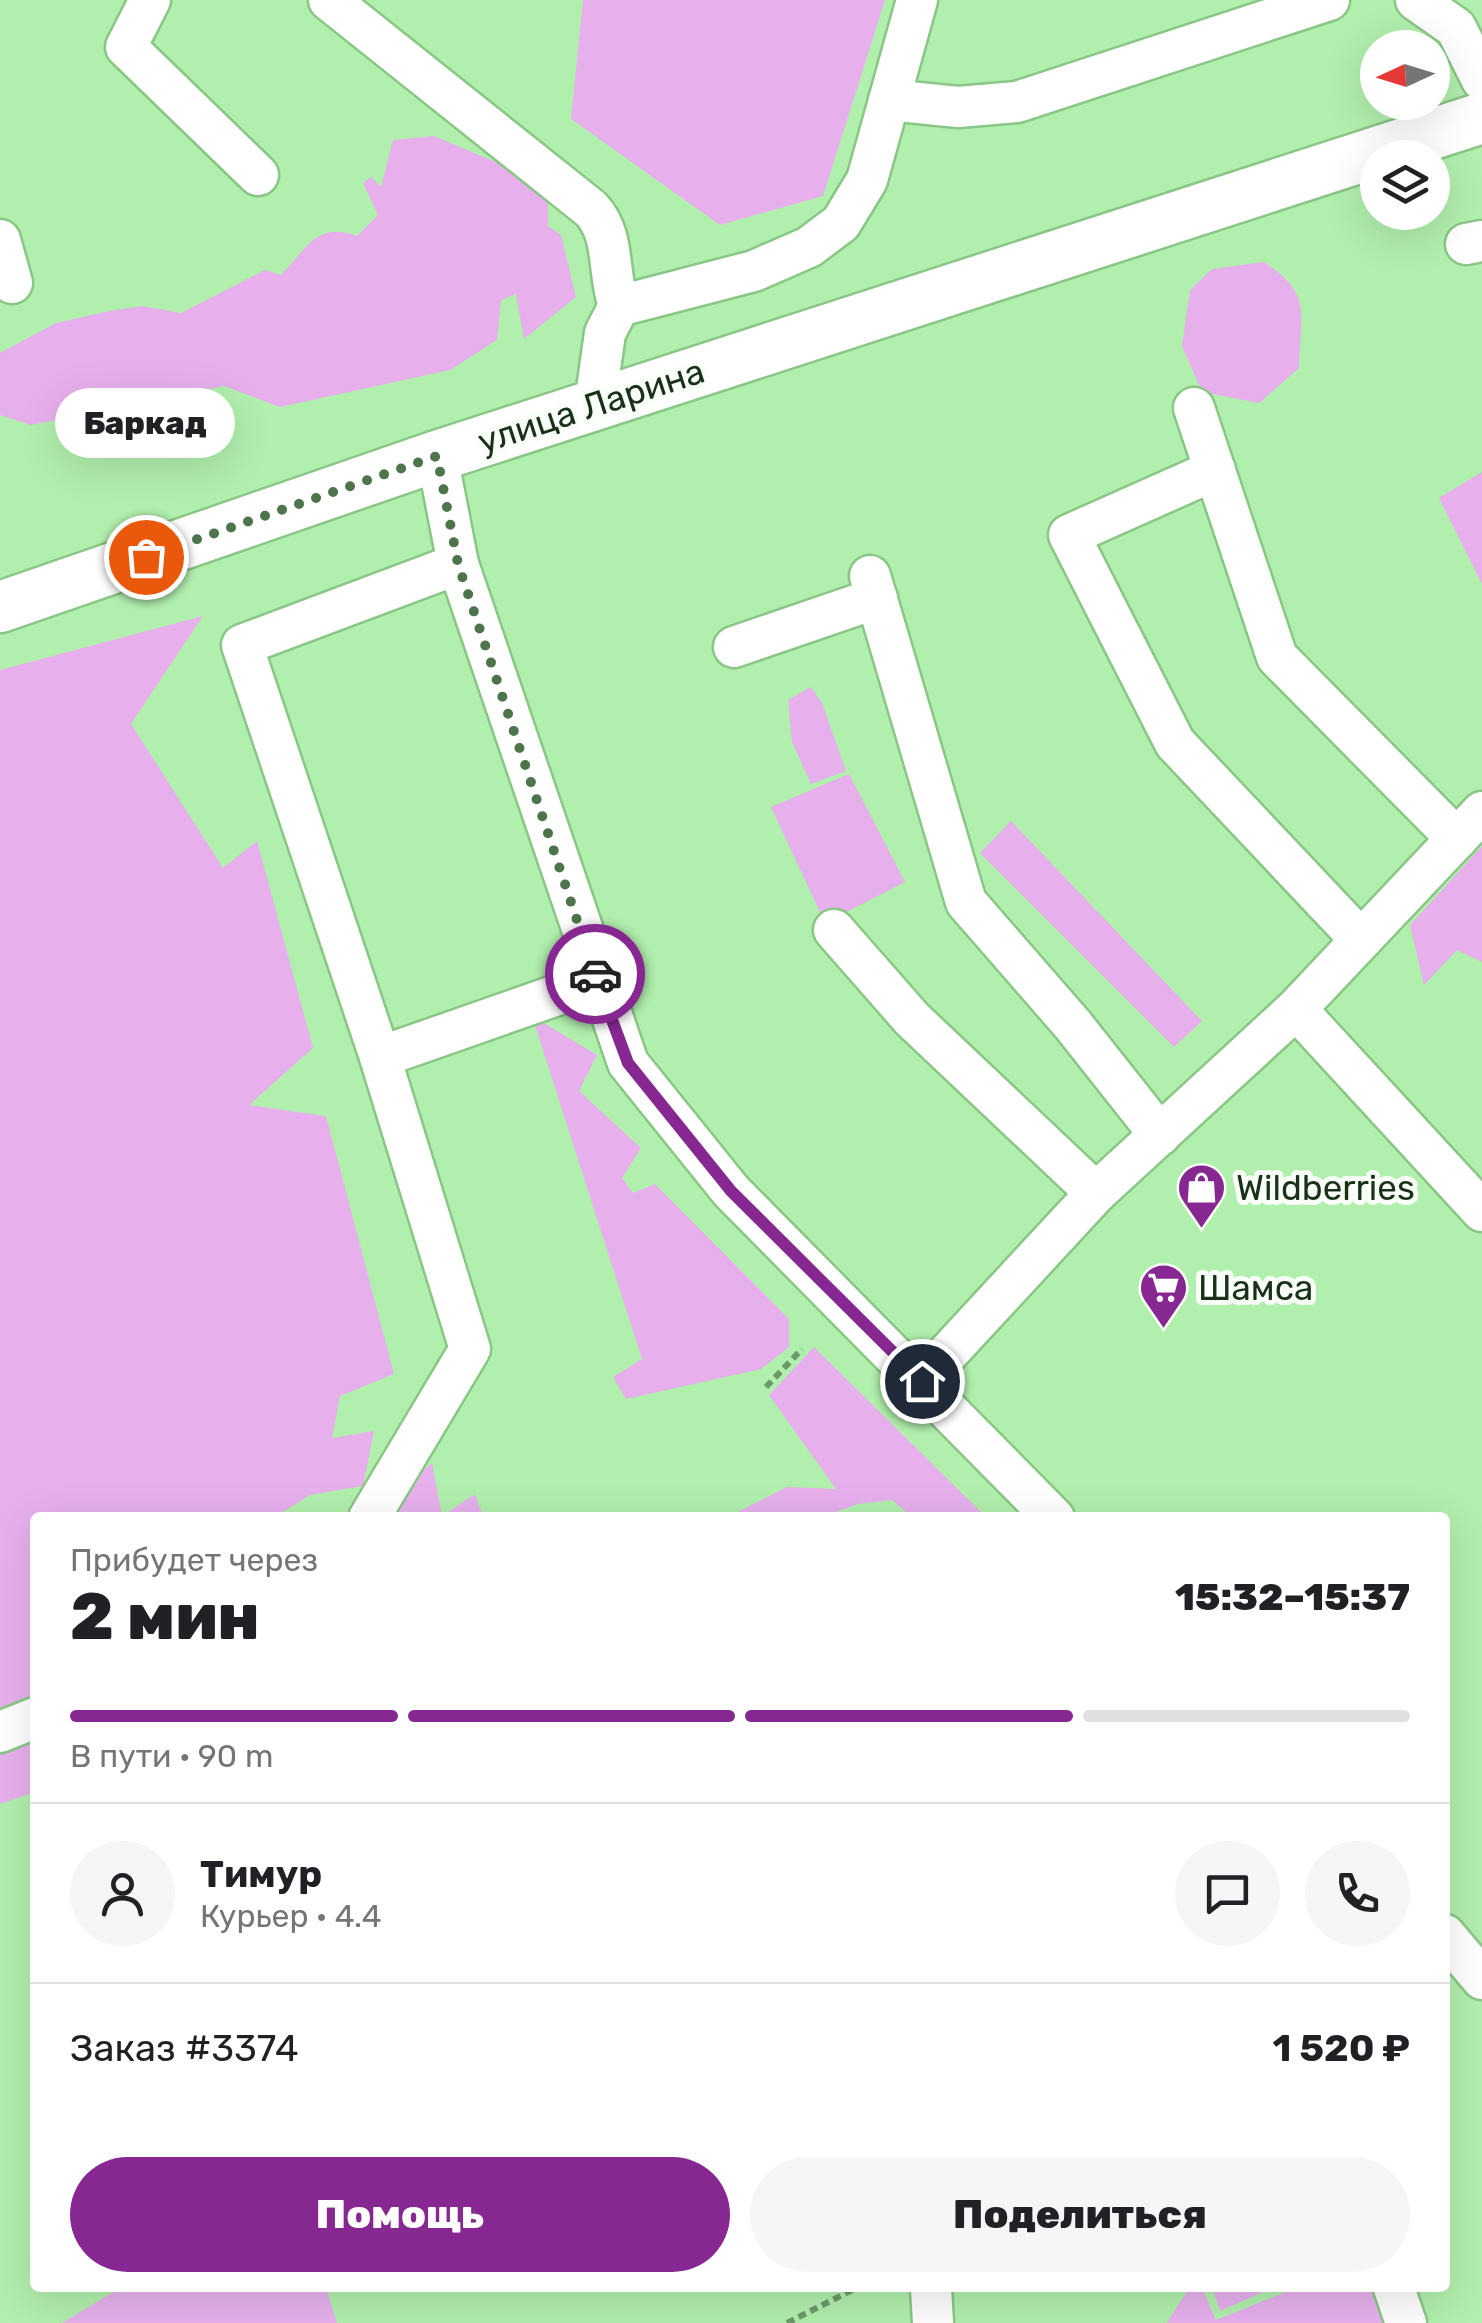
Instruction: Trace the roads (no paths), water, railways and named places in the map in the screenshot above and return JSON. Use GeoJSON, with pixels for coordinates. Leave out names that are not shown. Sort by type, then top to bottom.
{"type":"FeatureCollection","features":[{"type":"Feature","properties":{"kind":"main road","name":"улица Ларина"},"geometry":{"type":"LineString","coordinates":[[0,608],[437,456],[1482,118]]}},
{"type":"Feature","properties":{"kind":"street"},"geometry":{"type":"LineString","coordinates":[[150,0],[126,47],[258,175]]}},
{"type":"Feature","properties":{"kind":"street"},"geometry":{"type":"LineString","coordinates":[[328,0],[592,209],[605,228],[610,282],[619,306],[606,333],[595,404]]}},
{"type":"Feature","properties":{"kind":"street"},"geometry":{"type":"LineString","coordinates":[[619,306],[754,272],[809,247],[842,223],[867,180],[917,0]]}},
{"type":"Feature","properties":{"kind":"street"},"geometry":{"type":"LineString","coordinates":[[889,100],[974,107],[1017,102],[1329,0]]}},
{"type":"Feature","properties":{"kind":"street"},"geometry":{"type":"LineString","coordinates":[[1416,0],[1456,28],[1482,80]]}},
{"type":"Feature","properties":{"kind":"street"},"geometry":{"type":"LineString","coordinates":[[0,240],[12,283]]}},
{"type":"Feature","properties":{"kind":"street"},"geometry":{"type":"LineString","coordinates":[[922,1381],[1096,1193],[1296,1009],[1470,825],[1277,657],[1194,408]]}},
{"type":"Feature","properties":{"kind":"street"},"geometry":{"type":"LineString","coordinates":[[437,456],[458,564],[628,1063],[731,1191],[1048,1512]]}},
{"type":"Feature","properties":{"kind":"street"},"geometry":{"type":"LineString","coordinates":[[1214,470],[1070,534],[1175,743],[1361,940]]}},
{"type":"Feature","properties":{"kind":"street"},"geometry":{"type":"LineString","coordinates":[[374,1512],[470,1348],[380,1057],[242,646],[458,564]]}},
{"type":"Feature","properties":{"kind":"street"},"geometry":{"type":"LineString","coordinates":[[734,648],[873,587],[966,902],[1074,1025],[1160,1136]]}},
{"type":"Feature","properties":{"kind":"street"},"geometry":{"type":"LineString","coordinates":[[834,930],[912,1019],[1096,1193]]}},
{"type":"Feature","properties":{"kind":"street"},"geometry":{"type":"LineString","coordinates":[[380,1057],[597,980]]}},
{"type":"Feature","properties":{"kind":"street"},"geometry":{"type":"LineString","coordinates":[[1296,1009],[1482,1210]]}},
{"type":"Feature","properties":{"kind":"street"},"geometry":{"type":"LineString","coordinates":[[0,1732],[30,1720]]}},
{"type":"Feature","properties":{"kind":"street"},"geometry":{"type":"LineString","coordinates":[[1450,1942],[1470,1971]]}},
{"type":"Feature","properties":{"kind":"street"},"geometry":{"type":"LineString","coordinates":[[931,2292],[932,2323]]}},
{"type":"Feature","properties":{"kind":"street"},"geometry":{"type":"LineString","coordinates":[[1395,2292],[1406,2323]]}},
{"type":"Feature","properties":{"kind":"place","name":"Баркад"},"geometry":{"type":"Point","coordinates":[146,557]}},
{"type":"Feature","properties":{"kind":"place","name":"Wildberries"},"geometry":{"type":"Point","coordinates":[1201,1230]}},
{"type":"Feature","properties":{"kind":"place","name":"Шамса"},"geometry":{"type":"Point","coordinates":[1163,1330]}}]}
